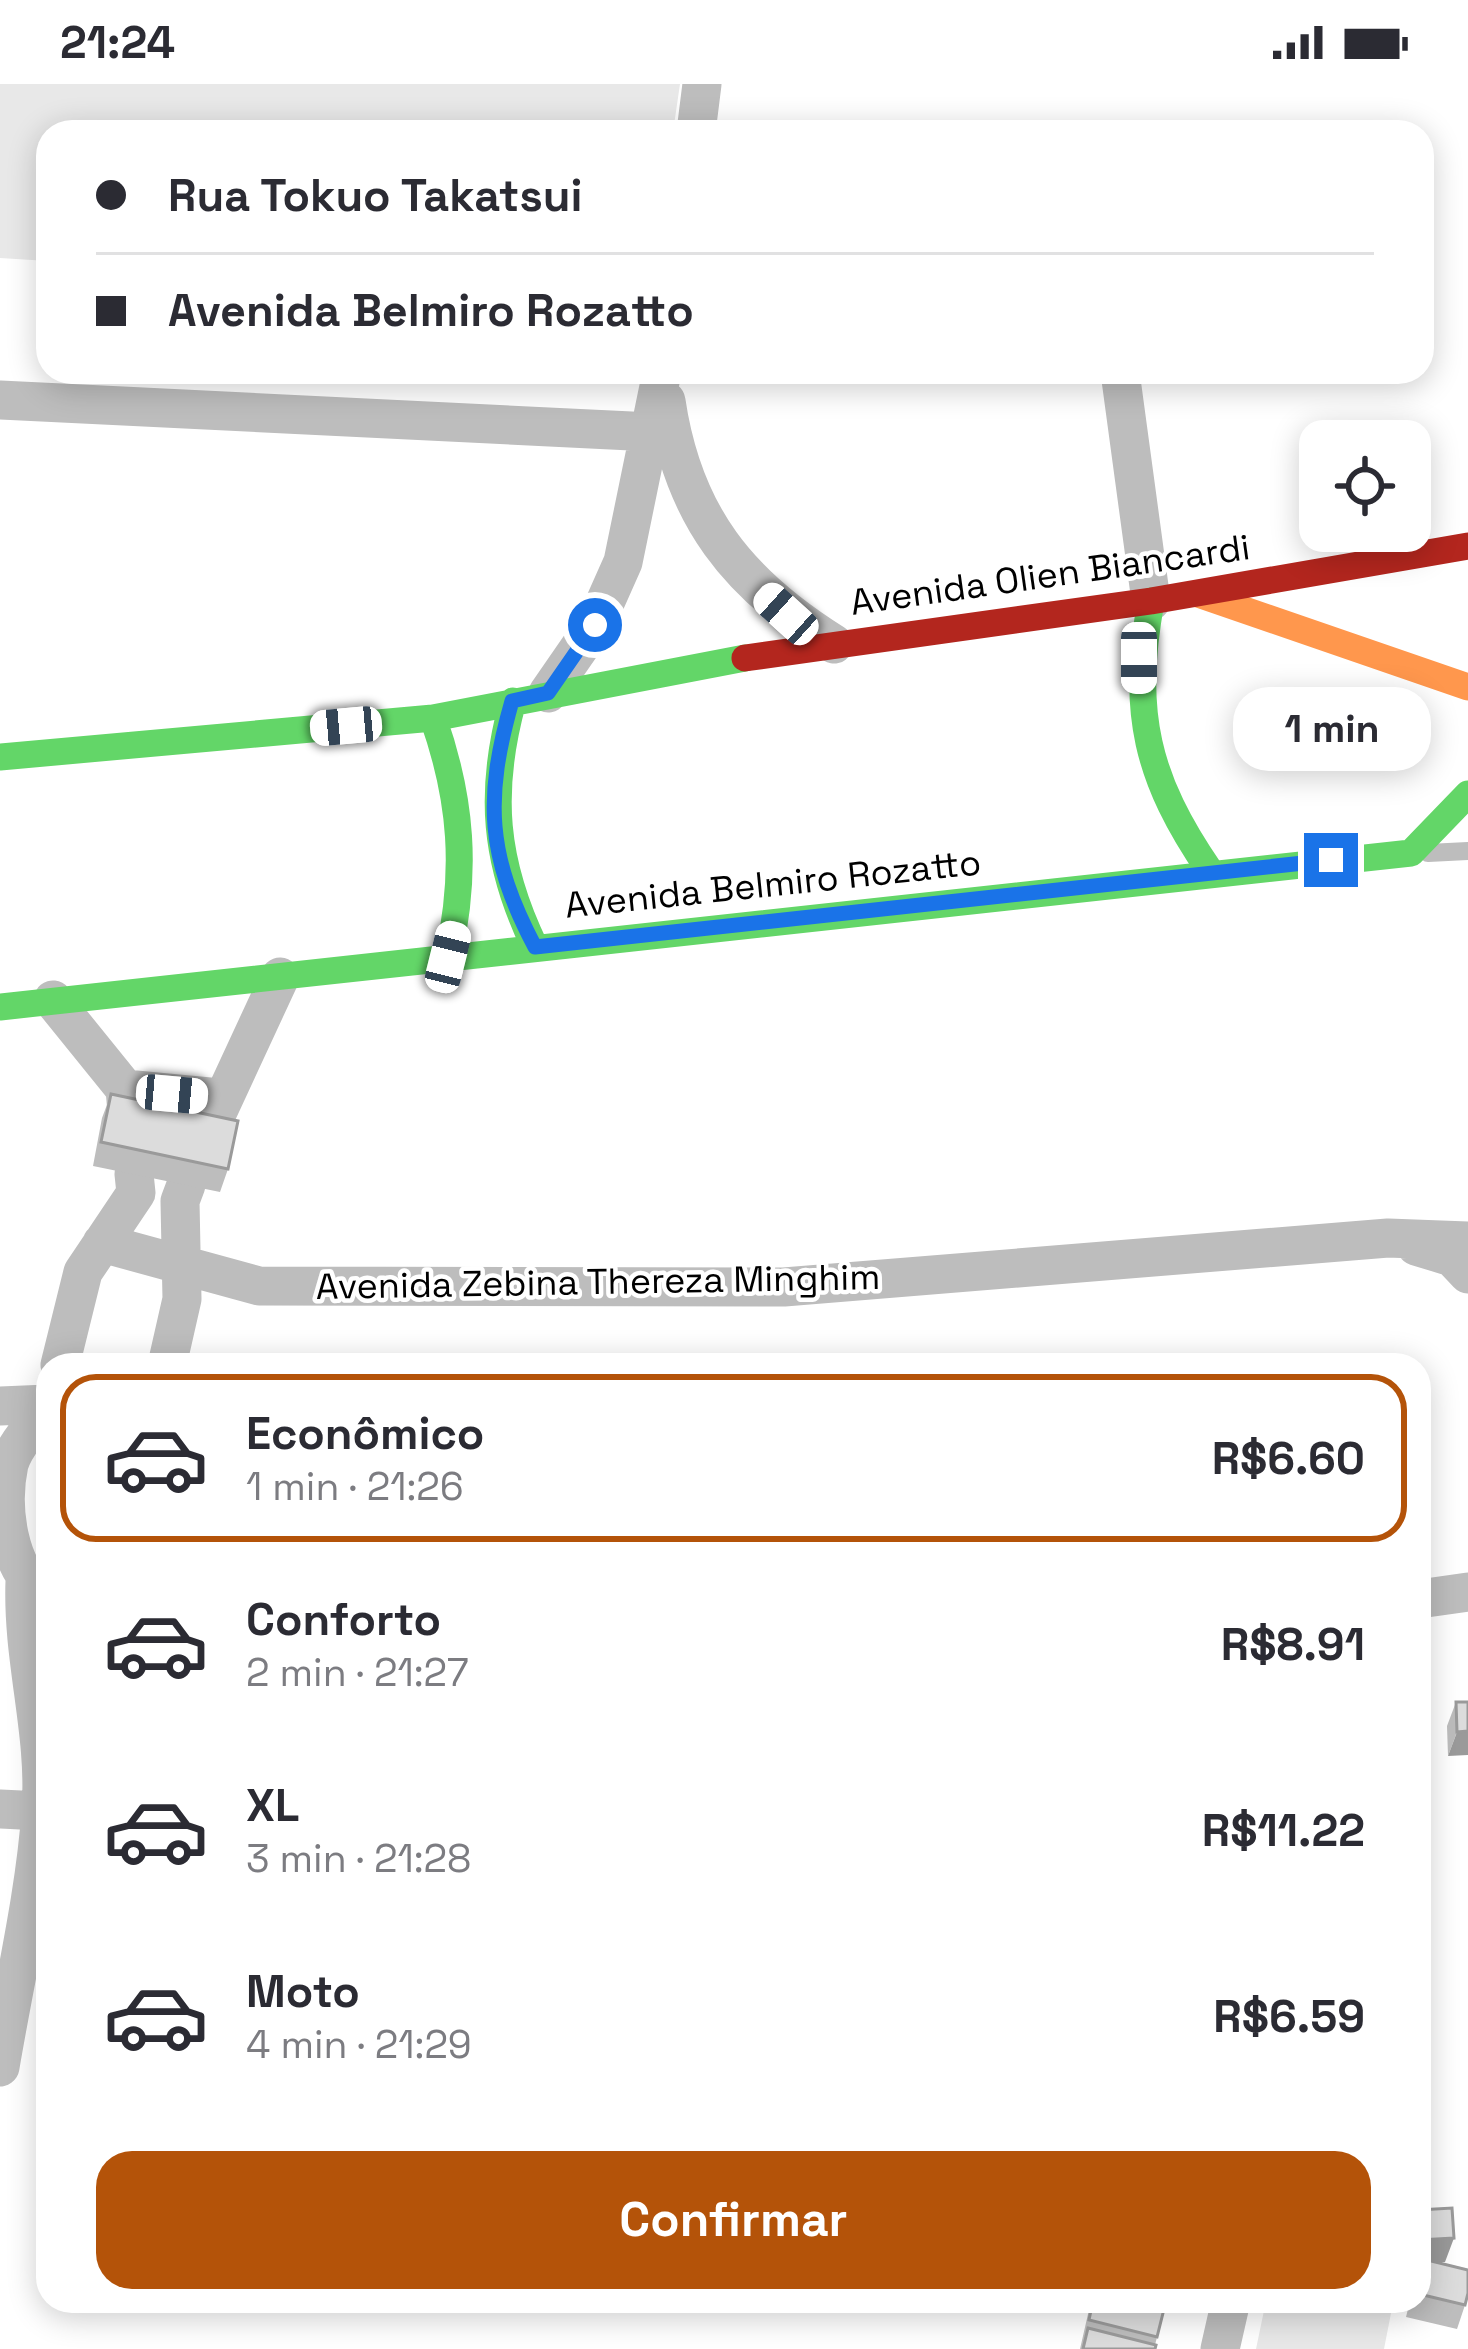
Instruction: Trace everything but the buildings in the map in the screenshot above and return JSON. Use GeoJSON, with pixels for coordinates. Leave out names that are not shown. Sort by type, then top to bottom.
{"type":"FeatureCollection","features":[{"type":"Feature","properties":{"kind":"street"},"geometry":{"type":"LineString","coordinates":[[698,120],[702,84]]}},
{"type":"Feature","properties":{"kind":"street"},"geometry":{"type":"LineString","coordinates":[[535,947],[506,890],[492,827],[494,763],[530,697],[595,625],[623,562],[660,384]]}},
{"type":"Feature","properties":{"kind":"street"},"geometry":{"type":"LineString","coordinates":[[665,384],[686,482],[711,532],[745,577],[786,614],[834,644]]}},
{"type":"Feature","properties":{"kind":"street"},"geometry":{"type":"LineString","coordinates":[[1122,384],[1151,601],[1139,658],[1139,716],[1175,825],[1210,871]]}},
{"type":"Feature","properties":{"kind":"street"},"geometry":{"type":"LineString","coordinates":[[0,400],[652,432]]}},
{"type":"Feature","properties":{"kind":"street","name":"Avenida Olien Biancardi"},"geometry":{"type":"LineString","coordinates":[[0,757],[433,718],[834,644],[1196,594],[1468,545]]}},
{"type":"Feature","properties":{"kind":"street"},"geometry":{"type":"LineString","coordinates":[[1196,594],[1468,687]]}},
{"type":"Feature","properties":{"kind":"street"},"geometry":{"type":"LineString","coordinates":[[433,718],[455,776],[465,837],[463,898],[448,957]]}},
{"type":"Feature","properties":{"kind":"street"},"geometry":{"type":"LineString","coordinates":[[1411,853],[1468,794]]}},
{"type":"Feature","properties":{"kind":"street","name":"Avenida Belmiro Rozatto"},"geometry":{"type":"LineString","coordinates":[[0,1007],[1210,871],[1411,853]]}},
{"type":"Feature","properties":{"kind":"street"},"geometry":{"type":"LineString","coordinates":[[205,1139],[280,976]]}},
{"type":"Feature","properties":{"kind":"street"},"geometry":{"type":"LineString","coordinates":[[53,1000],[126,1106],[220,1098]]}},
{"type":"Feature","properties":{"kind":"street"},"geometry":{"type":"LineString","coordinates":[[63,1353],[83,1272],[136,1192],[134,1174]]}},
{"type":"Feature","properties":{"kind":"street"},"geometry":{"type":"LineString","coordinates":[[170,1353],[182,1299],[180,1201],[186,1185]]}},
{"type":"Feature","properties":{"kind":"street"},"geometry":{"type":"LineString","coordinates":[[1388,1238],[1468,1241]]}},
{"type":"Feature","properties":{"kind":"street"},"geometry":{"type":"LineString","coordinates":[[1388,1238],[1451,1257],[1468,1274]]}},
{"type":"Feature","properties":{"kind":"street","name":"Avenida Zebina Thereza Minghim"},"geometry":{"type":"LineString","coordinates":[[102,1243],[259,1286],[784,1286],[1388,1238]]}},
{"type":"Feature","properties":{"kind":"street"},"geometry":{"type":"LineString","coordinates":[[0,1406],[36,1407]]}},
{"type":"Feature","properties":{"kind":"street"},"geometry":{"type":"LineString","coordinates":[[36,1421],[5,1457],[8,1537],[36,1588],[22,1640],[36,1693]]}},
{"type":"Feature","properties":{"kind":"street"},"geometry":{"type":"LineString","coordinates":[[0,1809],[36,1811]]}},
{"type":"Feature","properties":{"kind":"street"},"geometry":{"type":"LineString","coordinates":[[0,2067],[36,1842]]}},
{"type":"Feature","properties":{"kind":"street"},"geometry":{"type":"LineString","coordinates":[[1220,2349],[1228,2313]]}},
{"type":"Feature","properties":{"kind":"lane"},"geometry":{"type":"LineString","coordinates":[[1411,853],[1468,851]]}},
{"type":"Feature","properties":{"kind":"shaded area"},"geometry":{"type":"Polygon","coordinates":[[[0,84],[680,84],[675,120],[36,120],[36,260],[0,258],[0,84]]]}},
{"type":"Feature","properties":{"kind":"shaded area"},"geometry":{"type":"Polygon","coordinates":[[[1264,2313],[1391,2313],[1384,2349],[1256,2349],[1264,2313]]]}},
{"type":"Feature","properties":{"kind":"traffic: fast"},"geometry":{"type":"LineString","coordinates":[[1151,601],[1143,677],[1149,743],[1171,805],[1210,871]]}},
{"type":"Feature","properties":{"kind":"traffic: fast"},"geometry":{"type":"LineString","coordinates":[[0,757],[433,718],[745,658]]}},
{"type":"Feature","properties":{"kind":"traffic: fast"},"geometry":{"type":"LineString","coordinates":[[513,701],[500,766],[499,826],[511,886],[535,947]]}},
{"type":"Feature","properties":{"kind":"traffic: fast"},"geometry":{"type":"LineString","coordinates":[[433,718],[450,778],[458,836],[458,895],[448,957]]}},
{"type":"Feature","properties":{"kind":"traffic: fast"},"geometry":{"type":"LineString","coordinates":[[0,1007],[1411,853],[1468,794]]}},
{"type":"Feature","properties":{"kind":"traffic: slow"},"geometry":{"type":"LineString","coordinates":[[1198,594],[1468,687]]}},
{"type":"Feature","properties":{"kind":"traffic: jam"},"geometry":{"type":"LineString","coordinates":[[745,658],[1151,601],[1468,546]]}},
{"type":"Feature","properties":{"kind":"route"},"geometry":{"type":"LineString","coordinates":[[595,625],[548,693],[512,701],[494,763],[492,827],[499,859],[506,890],[535,947],[1331,860]]}}]}
